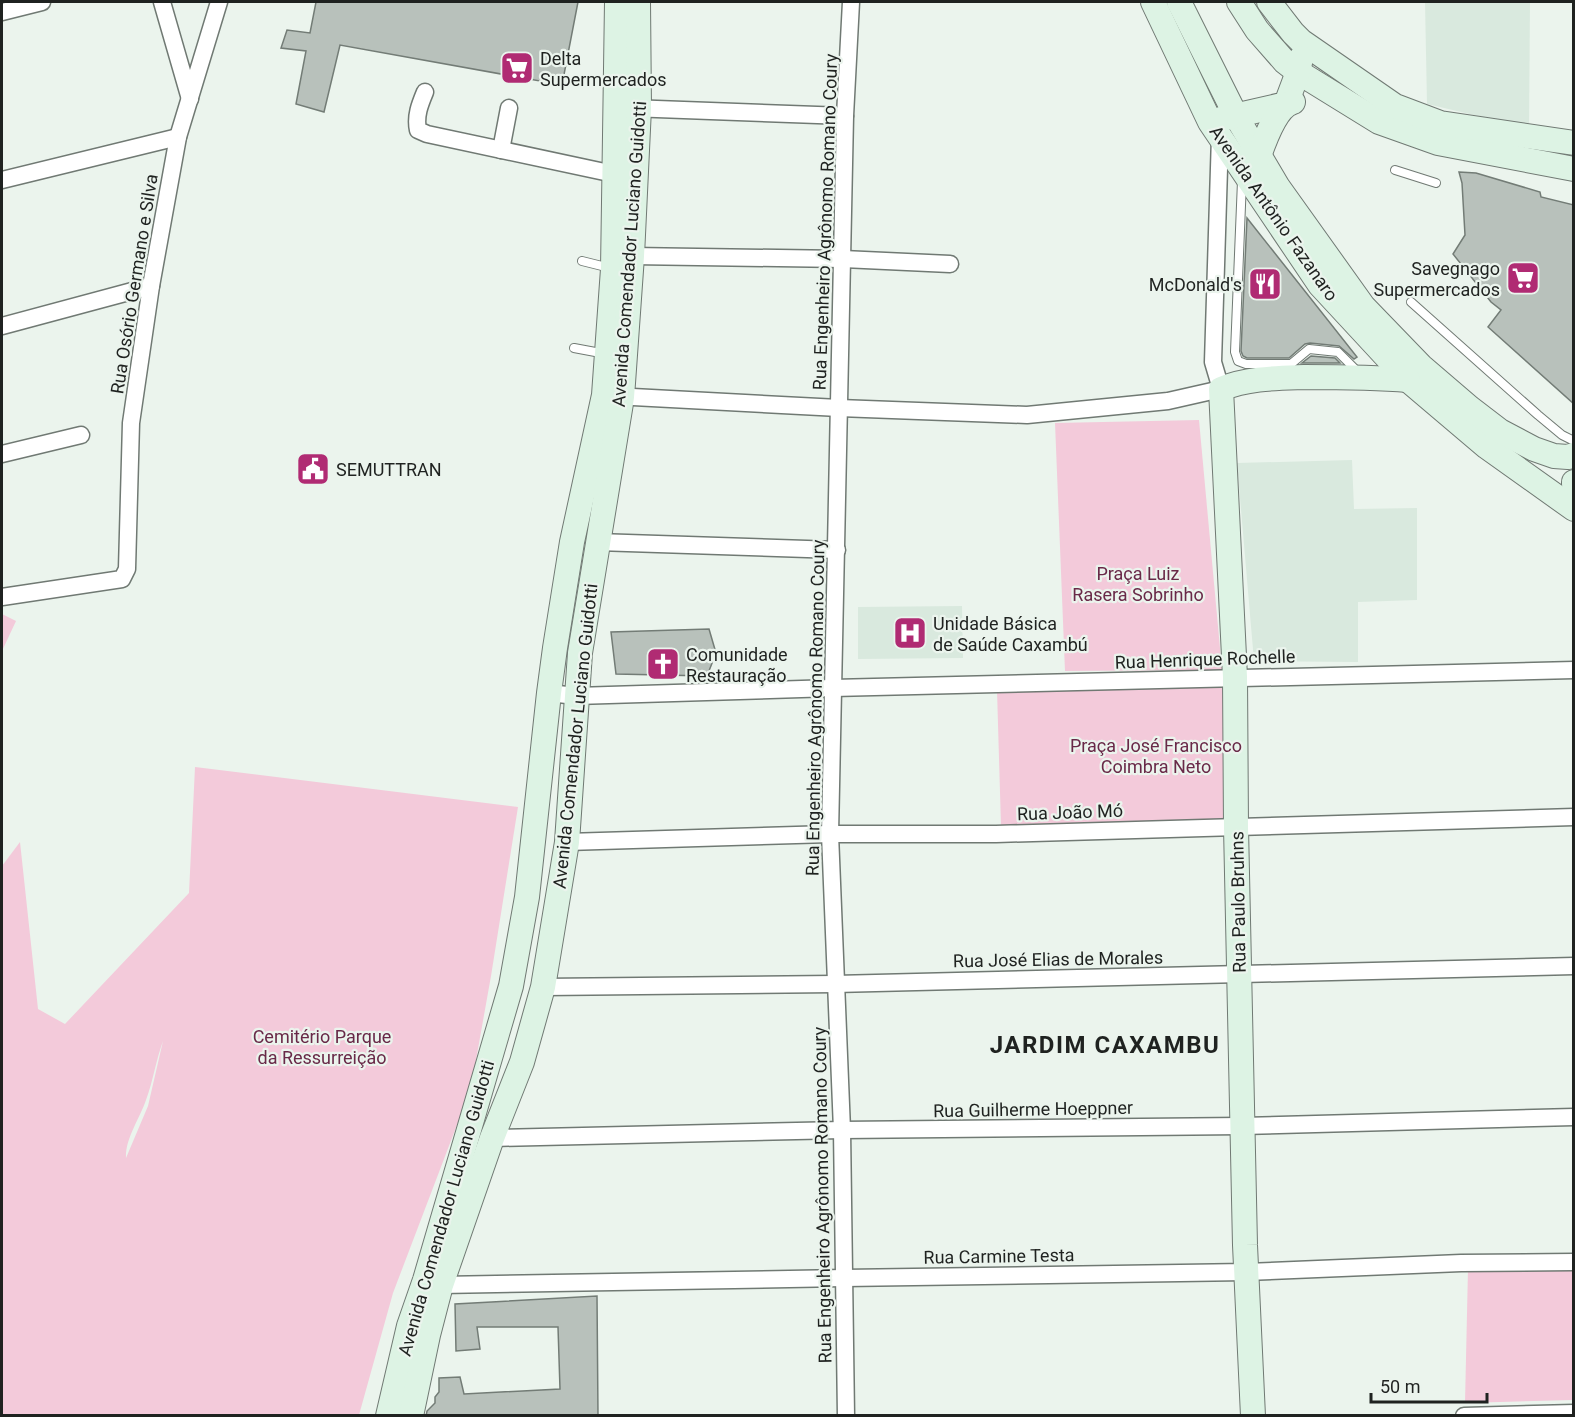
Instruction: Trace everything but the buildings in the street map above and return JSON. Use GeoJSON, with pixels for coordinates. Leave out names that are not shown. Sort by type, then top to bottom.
{"type":"FeatureCollection","features":[{"type":"Feature","properties":{"kind":"main road","name":"Avenida Comendador Luciano Guidotti"},"geometry":{"type":"LineString","coordinates":[[411,1416],[428,1335],[433,1283],[511,986],[527,897],[549,693],[572,542],[613,396],[607,354],[623,262],[614,174],[617,2]]}},
{"type":"Feature","properties":{"kind":"main road","name":"Avenida Comendador Luciano Guidotti"},"geometry":{"type":"LineString","coordinates":[[388,1416],[410,1326],[433,1283],[522,1062],[543,987],[567,842],[580,653],[597,542],[613,396],[623,262],[639,108],[638,2]]}},
{"type":"Feature","properties":{"kind":"main road","name":"Avenida Antônio Fazanaro"},"geometry":{"type":"LineString","coordinates":[[1153,2],[1215,129],[1278,187],[1363,306],[1421,366],[1500,431],[1534,449],[1554,456],[1574,455]]}},
{"type":"Feature","properties":{"kind":"main road","name":"Avenida Antônio Fazanaro"},"geometry":{"type":"LineString","coordinates":[[1179,2],[1236,116],[1250,162],[1320,285],[1408,380],[1487,447],[1574,509]]}},
{"type":"Feature","properties":{"kind":"main road"},"geometry":{"type":"LineString","coordinates":[[1239,2],[1257,30],[1285,62],[1387,126],[1438,143],[1574,169]]}},
{"type":"Feature","properties":{"kind":"main road"},"geometry":{"type":"LineString","coordinates":[[1269,2],[1301,41],[1395,106],[1440,123],[1574,143]]}},
{"type":"Feature","properties":{"kind":"main road"},"geometry":{"type":"LineString","coordinates":[[1250,162],[1286,104],[1298,72],[1301,41]]}},
{"type":"Feature","properties":{"kind":"main road"},"geometry":{"type":"LineString","coordinates":[[1215,129],[1236,116],[1332,93]]}},
{"type":"Feature","properties":{"kind":"main road"},"geometry":{"type":"LineString","coordinates":[[1497,155],[1510,149],[1574,156]]}},
{"type":"Feature","properties":{"kind":"main road"},"geometry":{"type":"LineString","coordinates":[[1221,389],[1262,378],[1362,377],[1408,380]]}},
{"type":"Feature","properties":{"kind":"main road","name":"Rua Paulo Bruhns"},"geometry":{"type":"LineString","coordinates":[[1221,389],[1235,677],[1242,1126],[1246,1272],[1254,1416]]}},
{"type":"Feature","properties":{"kind":"street"},"geometry":{"type":"LineString","coordinates":[[2,12],[42,2]]}},
{"type":"Feature","properties":{"kind":"street"},"geometry":{"type":"LineString","coordinates":[[162,2],[190,99]]}},
{"type":"Feature","properties":{"kind":"street","name":"Rua Osório Germano e Silva"},"geometry":{"type":"LineString","coordinates":[[2,597],[122,579],[127,569],[131,423],[151,286],[178,138],[219,2]]}},
{"type":"Feature","properties":{"kind":"street","name":"Rua Engenheiro Agrônomo Romano Coury"},"geometry":{"type":"LineString","coordinates":[[846,1416],[842,1130],[830,834],[845,116],[851,2]]}},
{"type":"Feature","properties":{"kind":"street"},"geometry":{"type":"LineString","coordinates":[[425,92],[416,123],[418,130],[427,134],[614,174]]}},
{"type":"Feature","properties":{"kind":"street"},"geometry":{"type":"LineString","coordinates":[[614,107],[845,116]]}},
{"type":"Feature","properties":{"kind":"street"},"geometry":{"type":"LineString","coordinates":[[501,150],[509,108]]}},
{"type":"Feature","properties":{"kind":"street"},"geometry":{"type":"LineString","coordinates":[[613,396],[1027,415],[1168,401],[1221,389],[1213,362],[1215,129]]}},
{"type":"Feature","properties":{"kind":"street"},"geometry":{"type":"LineString","coordinates":[[2,180],[178,138]]}},
{"type":"Feature","properties":{"kind":"street"},"geometry":{"type":"LineString","coordinates":[[623,262],[843,259],[950,264]]}},
{"type":"Feature","properties":{"kind":"street"},"geometry":{"type":"LineString","coordinates":[[2,326],[151,286]]}},
{"type":"Feature","properties":{"kind":"street"},"geometry":{"type":"LineString","coordinates":[[2,454],[81,435]]}},
{"type":"Feature","properties":{"kind":"street"},"geometry":{"type":"LineString","coordinates":[[597,542],[837,550]]}},
{"type":"Feature","properties":{"kind":"street","name":"Rua Henrique Rochelle"},"geometry":{"type":"LineString","coordinates":[[549,693],[576,696],[1235,677],[1574,670]]}},
{"type":"Feature","properties":{"kind":"street","name":"Rua João Mó"},"geometry":{"type":"LineString","coordinates":[[567,842],[830,834],[996,834],[1574,817]]}},
{"type":"Feature","properties":{"kind":"street","name":"Rua José Elias de Morales"},"geometry":{"type":"LineString","coordinates":[[543,987],[836,984],[1574,966]]}},
{"type":"Feature","properties":{"kind":"street","name":"Rua Guilherme Hoeppner"},"geometry":{"type":"LineString","coordinates":[[492,1138],[842,1130],[1242,1126],[1574,1117]]}},
{"type":"Feature","properties":{"kind":"street","name":"Rua Carmine Testa"},"geometry":{"type":"LineString","coordinates":[[433,1283],[1246,1272],[1461,1263],[1574,1262]]}},
{"type":"Feature","properties":{"kind":"street"},"geometry":{"type":"LineString","coordinates":[[1464,1416],[1574,1413]]}},
{"type":"Feature","properties":{"kind":"lane"},"geometry":{"type":"LineString","coordinates":[[1250,162],[1235,352],[1238,361],[1246,364],[1291,364],[1309,349],[1338,352],[1362,377]]}},
{"type":"Feature","properties":{"kind":"lane"},"geometry":{"type":"LineString","coordinates":[[1395,170],[1436,183]]}},
{"type":"Feature","properties":{"kind":"lane"},"geometry":{"type":"LineString","coordinates":[[582,261],[623,262]]}},
{"type":"Feature","properties":{"kind":"lane"},"geometry":{"type":"LineString","coordinates":[[1411,302],[1538,415],[1562,435],[1574,441]]}},
{"type":"Feature","properties":{"kind":"lane"},"geometry":{"type":"LineString","coordinates":[[574,348],[607,354]]}},
{"type":"Feature","properties":{"kind":"shaded area"},"geometry":{"type":"Polygon","coordinates":[[[1425,2],[1530,2],[1529,128],[1427,104],[1425,2]]]}},
{"type":"Feature","properties":{"kind":"shaded area"},"geometry":{"type":"Polygon","coordinates":[[[1352,460],[1354,509],[1417,508],[1417,600],[1358,602],[1358,662],[1254,661],[1237,463],[1352,460]]]}},
{"type":"Feature","properties":{"kind":"shaded area","name":"Unidade Básica de Saúde Caxambú"},"geometry":{"type":"Polygon","coordinates":[[[962,606],[963,658],[858,659],[858,607],[962,606]]]}},
{"type":"Feature","properties":{"kind":"green space","name":"Praça Luiz Rasera Sobrinho"},"geometry":{"type":"Polygon","coordinates":[[[1199,420],[1222,670],[1065,671],[1055,423],[1199,420]]]}},
{"type":"Feature","properties":{"kind":"green space"},"geometry":{"type":"Polygon","coordinates":[[[2,614],[16,621],[2,651],[2,614]]]}},
{"type":"Feature","properties":{"kind":"green space","name":"Praça José Francisco Coimbra Neto"},"geometry":{"type":"Polygon","coordinates":[[[1223,685],[1226,822],[1001,826],[997,690],[1223,685]]]}},
{"type":"Feature","properties":{"kind":"green space","name":"Cemitério Parque da Ressurreição"},"geometry":{"type":"Polygon","coordinates":[[[195,767],[518,807],[471,1088],[393,1293],[359,1415],[2,1416],[2,866],[20,842],[38,1009],[65,1024],[189,893],[195,767]],[[163,1041],[146,1100],[128,1143],[126,1158],[148,1106],[163,1041]]]}},
{"type":"Feature","properties":{"kind":"green space"},"geometry":{"type":"Polygon","coordinates":[[[1468,1269],[1573,1270],[1573,1400],[1465,1403],[1468,1269]]]}},
{"type":"Feature","properties":{"kind":"place","name":"Delta Supermercados"},"geometry":{"type":"Point","coordinates":[517,68]}},
{"type":"Feature","properties":{"kind":"place","name":"Savegnago Supermercados"},"geometry":{"type":"Point","coordinates":[1523,278]}},
{"type":"Feature","properties":{"kind":"place","name":"McDonald's"},"geometry":{"type":"Point","coordinates":[1265,284]}},
{"type":"Feature","properties":{"kind":"place","name":"SEMUTTRAN"},"geometry":{"type":"Point","coordinates":[313,469]}},
{"type":"Feature","properties":{"kind":"place","name":"Unidade Básica de Saúde Caxambú"},"geometry":{"type":"Point","coordinates":[910,633]}},
{"type":"Feature","properties":{"kind":"place","name":"Comunidade Restauração"},"geometry":{"type":"Point","coordinates":[663,664]}},
{"type":"Feature","properties":{"kind":"district","name":"JARDIM CAXAMBU"},"geometry":{"type":"Point","coordinates":[1105,1045]}}]}
